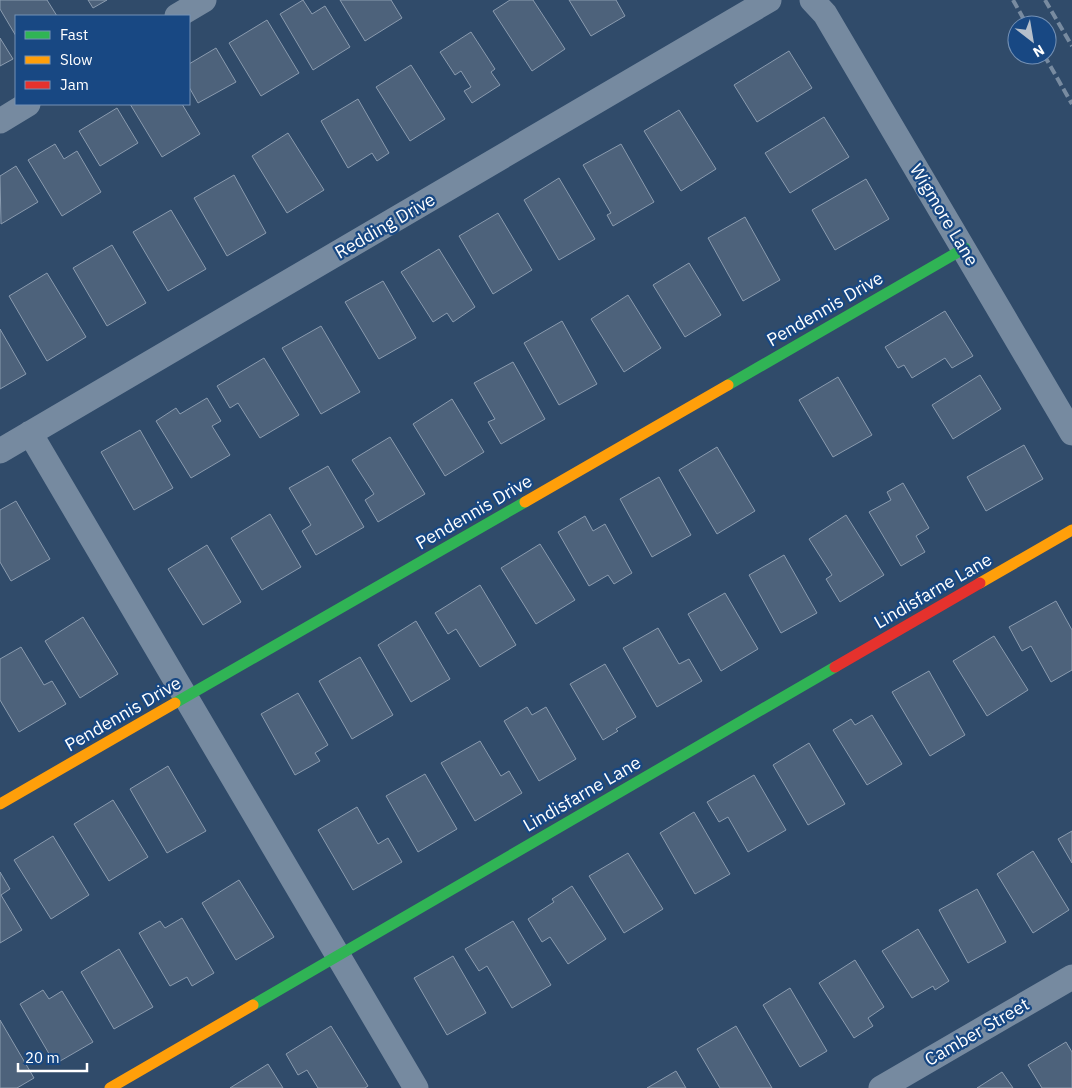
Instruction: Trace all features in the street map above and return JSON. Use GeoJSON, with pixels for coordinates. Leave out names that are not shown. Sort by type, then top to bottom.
{"type":"FeatureCollection","features":[{"type":"Feature","properties":{"kind":"street"},"geometry":{"type":"LineString","coordinates":[[178,15],[204,0]]}},
{"type":"Feature","properties":{"kind":"street","name":"Redding Drive"},"geometry":{"type":"LineString","coordinates":[[0,451],[769,0]]}},
{"type":"Feature","properties":{"kind":"street","name":"Wigmore Lane"},"geometry":{"type":"LineString","coordinates":[[812,0],[825,14],[1072,433]]}},
{"type":"Feature","properties":{"kind":"street"},"geometry":{"type":"LineString","coordinates":[[0,120],[26,105]]}},
{"type":"Feature","properties":{"kind":"street","name":"Pendennis Drive"},"geometry":{"type":"LineString","coordinates":[[0,804],[964,248]]}},
{"type":"Feature","properties":{"kind":"street"},"geometry":{"type":"LineString","coordinates":[[30,434],[416,1088]]}},
{"type":"Feature","properties":{"kind":"street","name":"Lindisfarne Lane"},"geometry":{"type":"LineString","coordinates":[[110,1088],[1072,530]]}},
{"type":"Feature","properties":{"kind":"street","name":"Camber Street"},"geometry":{"type":"LineString","coordinates":[[882,1088],[1072,976]]}},
{"type":"Feature","properties":{"kind":"building"},"geometry":{"type":"Polygon","coordinates":[[[0,0],[47,0],[56,15],[15,15],[15,34],[0,9],[0,0]]]}},
{"type":"Feature","properties":{"kind":"building"},"geometry":{"type":"Polygon","coordinates":[[[88,0],[107,0],[93,8],[88,0]]]}},
{"type":"Feature","properties":{"kind":"building"},"geometry":{"type":"Polygon","coordinates":[[[303,0],[312,14],[325,6],[350,47],[313,70],[280,14],[303,0]]]}},
{"type":"Feature","properties":{"kind":"building"},"geometry":{"type":"Polygon","coordinates":[[[340,0],[391,0],[402,18],[365,41],[340,0]]]}},
{"type":"Feature","properties":{"kind":"building"},"geometry":{"type":"Polygon","coordinates":[[[510,0],[533,0],[565,49],[532,71],[493,11],[510,0]]]}},
{"type":"Feature","properties":{"kind":"building"},"geometry":{"type":"Polygon","coordinates":[[[569,0],[616,0],[625,16],[591,36],[569,0]]]}},
{"type":"Feature","properties":{"kind":"building"},"geometry":{"type":"Polygon","coordinates":[[[267,20],[299,73],[261,96],[229,43],[267,20]]]}},
{"type":"Feature","properties":{"kind":"building"},"geometry":{"type":"Polygon","coordinates":[[[471,32],[495,69],[491,72],[500,85],[472,103],[464,91],[471,87],[461,71],[455,75],[440,52],[471,32]]]}},
{"type":"Feature","properties":{"kind":"building"},"geometry":{"type":"Polygon","coordinates":[[[0,38],[13,59],[0,66],[0,38]]]}},
{"type":"Feature","properties":{"kind":"building"},"geometry":{"type":"Polygon","coordinates":[[[216,48],[236,82],[198,103],[190,89],[190,63],[216,48]]]}},
{"type":"Feature","properties":{"kind":"building"},"geometry":{"type":"Polygon","coordinates":[[[789,51],[812,88],[757,122],[734,85],[789,51]]]}},
{"type":"Feature","properties":{"kind":"building"},"geometry":{"type":"Polygon","coordinates":[[[411,65],[445,119],[410,141],[376,87],[411,65]]]}},
{"type":"Feature","properties":{"kind":"building"},"geometry":{"type":"Polygon","coordinates":[[[358,99],[389,153],[377,161],[372,153],[348,168],[321,121],[358,99]]]}},
{"type":"Feature","properties":{"kind":"building"},"geometry":{"type":"Polygon","coordinates":[[[131,105],[183,105],[200,134],[162,157],[131,105]]]}},
{"type":"Feature","properties":{"kind":"building"},"geometry":{"type":"Polygon","coordinates":[[[117,108],[138,143],[100,166],[79,131],[117,108]]]}},
{"type":"Feature","properties":{"kind":"building"},"geometry":{"type":"Polygon","coordinates":[[[679,110],[716,169],[681,191],[644,131],[679,110]]]}},
{"type":"Feature","properties":{"kind":"building"},"geometry":{"type":"Polygon","coordinates":[[[824,117],[849,157],[790,193],[765,153],[824,117]]]}},
{"type":"Feature","properties":{"kind":"building"},"geometry":{"type":"Polygon","coordinates":[[[288,133],[324,190],[287,213],[252,156],[288,133]]]}},
{"type":"Feature","properties":{"kind":"building"},"geometry":{"type":"Polygon","coordinates":[[[55,144],[64,159],[77,151],[101,192],[62,216],[28,160],[55,144]]]}},
{"type":"Feature","properties":{"kind":"building"},"geometry":{"type":"Polygon","coordinates":[[[621,144],[654,202],[613,226],[607,215],[611,213],[583,165],[621,144]]]}},
{"type":"Feature","properties":{"kind":"building"},"geometry":{"type":"Polygon","coordinates":[[[16,166],[38,202],[1,224],[0,176],[16,166]]]}},
{"type":"Feature","properties":{"kind":"building"},"geometry":{"type":"Polygon","coordinates":[[[234,175],[266,233],[227,256],[194,198],[234,175]]]}},
{"type":"Feature","properties":{"kind":"building"},"geometry":{"type":"Polygon","coordinates":[[[559,178],[595,239],[559,260],[524,200],[559,178]]]}},
{"type":"Feature","properties":{"kind":"building"},"geometry":{"type":"Polygon","coordinates":[[[866,179],[889,219],[835,250],[812,210],[866,179]]]}},
{"type":"Feature","properties":{"kind":"building"},"geometry":{"type":"Polygon","coordinates":[[[171,210],[206,269],[168,291],[133,232],[171,210]]]}},
{"type":"Feature","properties":{"kind":"building"},"geometry":{"type":"Polygon","coordinates":[[[498,213],[532,270],[493,294],[459,236],[498,213]]]}},
{"type":"Feature","properties":{"kind":"building"},"geometry":{"type":"Polygon","coordinates":[[[745,217],[780,280],[743,301],[708,238],[745,217]]]}},
{"type":"Feature","properties":{"kind":"building"},"geometry":{"type":"Polygon","coordinates":[[[112,245],[146,303],[107,326],[73,268],[112,245]]]}},
{"type":"Feature","properties":{"kind":"building"},"geometry":{"type":"Polygon","coordinates":[[[439,249],[475,307],[453,322],[447,313],[433,322],[401,272],[439,249]]]}},
{"type":"Feature","properties":{"kind":"building"},"geometry":{"type":"Polygon","coordinates":[[[689,263],[721,315],[685,337],[653,285],[689,263]]]}},
{"type":"Feature","properties":{"kind":"building"},"geometry":{"type":"Polygon","coordinates":[[[47,273],[86,337],[47,361],[9,296],[47,273]]]}},
{"type":"Feature","properties":{"kind":"building"},"geometry":{"type":"Polygon","coordinates":[[[383,281],[416,338],[379,359],[345,302],[383,281]]]}},
{"type":"Feature","properties":{"kind":"building"},"geometry":{"type":"Polygon","coordinates":[[[628,295],[661,348],[624,372],[591,319],[628,295]]]}},
{"type":"Feature","properties":{"kind":"building"},"geometry":{"type":"Polygon","coordinates":[[[945,311],[973,356],[952,368],[945,358],[912,378],[904,365],[898,368],[885,347],[945,311]]]}},
{"type":"Feature","properties":{"kind":"building"},"geometry":{"type":"Polygon","coordinates":[[[562,321],[597,384],[559,405],[524,343],[562,321]]]}},
{"type":"Feature","properties":{"kind":"building"},"geometry":{"type":"Polygon","coordinates":[[[321,326],[360,392],[321,414],[282,348],[321,326]]]}},
{"type":"Feature","properties":{"kind":"building"},"geometry":{"type":"Polygon","coordinates":[[[0,329],[26,374],[0,389],[0,329]]]}},
{"type":"Feature","properties":{"kind":"building"},"geometry":{"type":"Polygon","coordinates":[[[264,358],[299,415],[260,438],[238,403],[230,408],[217,386],[264,358]]]}},
{"type":"Feature","properties":{"kind":"building"},"geometry":{"type":"Polygon","coordinates":[[[513,362],[545,419],[501,444],[488,422],[495,419],[474,383],[513,362]]]}},
{"type":"Feature","properties":{"kind":"building"},"geometry":{"type":"Polygon","coordinates":[[[980,375],[1001,409],[953,439],[932,405],[980,375]]]}},
{"type":"Feature","properties":{"kind":"building"},"geometry":{"type":"Polygon","coordinates":[[[838,377],[872,435],[833,457],[799,400],[838,377]]]}},
{"type":"Feature","properties":{"kind":"building"},"geometry":{"type":"Polygon","coordinates":[[[207,398],[221,421],[212,426],[230,455],[191,478],[156,421],[176,408],[180,414],[207,398]]]}},
{"type":"Feature","properties":{"kind":"building"},"geometry":{"type":"Polygon","coordinates":[[[452,399],[484,452],[445,476],[413,424],[452,399]]]}},
{"type":"Feature","properties":{"kind":"building"},"geometry":{"type":"Polygon","coordinates":[[[140,430],[173,488],[134,510],[101,452],[140,430]]]}},
{"type":"Feature","properties":{"kind":"building"},"geometry":{"type":"Polygon","coordinates":[[[390,437],[425,494],[378,522],[365,500],[374,494],[352,460],[390,437]]]}},
{"type":"Feature","properties":{"kind":"building"},"geometry":{"type":"Polygon","coordinates":[[[1024,445],[1043,479],[986,511],[967,477],[1024,445]]]}},
{"type":"Feature","properties":{"kind":"building"},"geometry":{"type":"Polygon","coordinates":[[[717,447],[755,511],[717,534],[679,470],[717,447]]]}},
{"type":"Feature","properties":{"kind":"building"},"geometry":{"type":"Polygon","coordinates":[[[328,466],[364,527],[316,555],[302,531],[311,525],[289,488],[328,466]]]}},
{"type":"Feature","properties":{"kind":"building"},"geometry":{"type":"Polygon","coordinates":[[[659,477],[691,535],[652,557],[620,499],[659,477]]]}},
{"type":"Feature","properties":{"kind":"building"},"geometry":{"type":"Polygon","coordinates":[[[903,483],[929,528],[916,536],[925,552],[901,566],[869,512],[891,500],[887,492],[903,483]]]}},
{"type":"Feature","properties":{"kind":"building"},"geometry":{"type":"Polygon","coordinates":[[[16,501],[50,559],[11,581],[0,562],[0,510],[16,501]]]}},
{"type":"Feature","properties":{"kind":"building"},"geometry":{"type":"Polygon","coordinates":[[[270,514],[301,567],[262,590],[231,538],[270,514]]]}},
{"type":"Feature","properties":{"kind":"building"},"geometry":{"type":"Polygon","coordinates":[[[846,515],[884,575],[840,602],[826,579],[832,575],[809,539],[846,515]]]}},
{"type":"Feature","properties":{"kind":"building"},"geometry":{"type":"Polygon","coordinates":[[[585,516],[593,531],[605,524],[632,573],[614,584],[608,575],[589,586],[558,532],[585,516]]]}},
{"type":"Feature","properties":{"kind":"building"},"geometry":{"type":"Polygon","coordinates":[[[540,544],[575,600],[536,624],[501,568],[540,544]]]}},
{"type":"Feature","properties":{"kind":"building"},"geometry":{"type":"Polygon","coordinates":[[[207,545],[241,602],[203,625],[168,569],[207,545]]]}},
{"type":"Feature","properties":{"kind":"building"},"geometry":{"type":"Polygon","coordinates":[[[784,555],[817,613],[781,633],[749,575],[784,555]]]}},
{"type":"Feature","properties":{"kind":"building"},"geometry":{"type":"Polygon","coordinates":[[[480,585],[516,645],[480,667],[456,629],[448,634],[435,613],[480,585]]]}},
{"type":"Feature","properties":{"kind":"building"},"geometry":{"type":"Polygon","coordinates":[[[725,593],[758,649],[721,671],[688,614],[725,593]]]}},
{"type":"Feature","properties":{"kind":"building"},"geometry":{"type":"Polygon","coordinates":[[[1056,601],[1072,630],[1072,670],[1051,682],[1031,646],[1022,651],[1009,627],[1056,601]]]}},
{"type":"Feature","properties":{"kind":"building"},"geometry":{"type":"Polygon","coordinates":[[[83,617],[118,674],[80,698],[45,641],[83,617]]]}},
{"type":"Feature","properties":{"kind":"building"},"geometry":{"type":"Polygon","coordinates":[[[416,621],[450,679],[411,702],[378,645],[416,621]]]}},
{"type":"Feature","properties":{"kind":"building"},"geometry":{"type":"Polygon","coordinates":[[[658,628],[679,664],[689,659],[702,681],[657,707],[623,648],[658,628]]]}},
{"type":"Feature","properties":{"kind":"building"},"geometry":{"type":"Polygon","coordinates":[[[994,636],[1028,690],[987,716],[953,661],[994,636]]]}},
{"type":"Feature","properties":{"kind":"building"},"geometry":{"type":"Polygon","coordinates":[[[21,647],[44,685],[52,681],[66,704],[19,732],[0,700],[0,659],[21,647]]]}},
{"type":"Feature","properties":{"kind":"building"},"geometry":{"type":"Polygon","coordinates":[[[360,657],[393,715],[352,739],[319,681],[360,657]]]}},
{"type":"Feature","properties":{"kind":"building"},"geometry":{"type":"Polygon","coordinates":[[[605,664],[636,717],[616,729],[618,731],[603,740],[570,684],[605,664]]]}},
{"type":"Feature","properties":{"kind":"building"},"geometry":{"type":"Polygon","coordinates":[[[929,671],[965,735],[930,756],[892,692],[929,671]]]}},
{"type":"Feature","properties":{"kind":"building"},"geometry":{"type":"Polygon","coordinates":[[[298,693],[328,745],[315,753],[320,761],[295,775],[261,714],[298,693]]]}},
{"type":"Feature","properties":{"kind":"building"},"geometry":{"type":"Polygon","coordinates":[[[527,707],[532,715],[546,707],[576,759],[539,781],[504,721],[527,707]]]}},
{"type":"Feature","properties":{"kind":"building"},"geometry":{"type":"Polygon","coordinates":[[[872,715],[902,764],[867,785],[833,730],[851,719],[855,725],[872,715]]]}},
{"type":"Feature","properties":{"kind":"building"},"geometry":{"type":"Polygon","coordinates":[[[480,741],[501,776],[509,771],[522,793],[475,821],[441,763],[480,741]]]}},
{"type":"Feature","properties":{"kind":"building"},"geometry":{"type":"Polygon","coordinates":[[[809,743],[845,804],[808,825],[773,765],[809,743]]]}},
{"type":"Feature","properties":{"kind":"building"},"geometry":{"type":"Polygon","coordinates":[[[168,766],[206,831],[167,853],[130,789],[168,766]]]}},
{"type":"Feature","properties":{"kind":"building"},"geometry":{"type":"Polygon","coordinates":[[[425,774],[457,829],[418,852],[386,796],[425,774]]]}},
{"type":"Feature","properties":{"kind":"building"},"geometry":{"type":"Polygon","coordinates":[[[754,775],[786,830],[748,852],[728,817],[719,822],[707,802],[754,775]]]}},
{"type":"Feature","properties":{"kind":"building"},"geometry":{"type":"Polygon","coordinates":[[[113,800],[148,857],[109,881],[74,824],[113,800]]]}},
{"type":"Feature","properties":{"kind":"building"},"geometry":{"type":"Polygon","coordinates":[[[357,807],[378,844],[388,838],[402,862],[353,890],[318,830],[357,807]]]}},
{"type":"Feature","properties":{"kind":"building"},"geometry":{"type":"Polygon","coordinates":[[[694,812],[730,874],[695,894],[660,833],[694,812]]]}},
{"type":"Feature","properties":{"kind":"building"},"geometry":{"type":"Polygon","coordinates":[[[1072,831],[1072,863],[1058,839],[1072,831]]]}},
{"type":"Feature","properties":{"kind":"building"},"geometry":{"type":"Polygon","coordinates":[[[53,836],[89,895],[51,919],[14,860],[53,836]]]}},
{"type":"Feature","properties":{"kind":"building"},"geometry":{"type":"Polygon","coordinates":[[[1033,851],[1069,910],[1033,933],[997,874],[1033,851]]]}},
{"type":"Feature","properties":{"kind":"building"},"geometry":{"type":"Polygon","coordinates":[[[628,853],[663,909],[624,933],[589,876],[628,853]]]}},
{"type":"Feature","properties":{"kind":"building"},"geometry":{"type":"Polygon","coordinates":[[[0,872],[10,889],[1,895],[22,930],[0,943],[0,872]]]}},
{"type":"Feature","properties":{"kind":"building"},"geometry":{"type":"Polygon","coordinates":[[[239,880],[274,937],[236,960],[202,903],[239,880]]]}},
{"type":"Feature","properties":{"kind":"building"},"geometry":{"type":"Polygon","coordinates":[[[572,886],[606,939],[568,964],[550,937],[542,942],[528,919],[554,902],[552,899],[572,886]]]}},
{"type":"Feature","properties":{"kind":"building"},"geometry":{"type":"Polygon","coordinates":[[[977,889],[1006,942],[968,963],[939,910],[977,889]]]}},
{"type":"Feature","properties":{"kind":"building"},"geometry":{"type":"Polygon","coordinates":[[[182,918],[214,973],[192,986],[187,977],[170,986],[139,933],[160,921],[165,928],[182,918]]]}},
{"type":"Feature","properties":{"kind":"building"},"geometry":{"type":"Polygon","coordinates":[[[513,921],[551,985],[512,1008],[487,966],[479,971],[465,949],[513,921]]]}},
{"type":"Feature","properties":{"kind":"building"},"geometry":{"type":"Polygon","coordinates":[[[918,929],[949,981],[935,990],[933,986],[912,998],[882,951],[918,929]]]}},
{"type":"Feature","properties":{"kind":"building"},"geometry":{"type":"Polygon","coordinates":[[[119,949],[153,1007],[114,1029],[81,972],[119,949]]]}},
{"type":"Feature","properties":{"kind":"building"},"geometry":{"type":"Polygon","coordinates":[[[453,956],[486,1013],[447,1035],[414,978],[453,956]]]}},
{"type":"Feature","properties":{"kind":"building"},"geometry":{"type":"Polygon","coordinates":[[[855,960],[884,1007],[868,1018],[873,1026],[854,1038],[819,983],[855,960]]]}},
{"type":"Feature","properties":{"kind":"building"},"geometry":{"type":"Polygon","coordinates":[[[790,988],[827,1051],[800,1067],[763,1005],[790,988]]]}},
{"type":"Feature","properties":{"kind":"building"},"geometry":{"type":"Polygon","coordinates":[[[43,990],[49,999],[62,991],[93,1042],[55,1064],[20,1004],[43,990]]]}},
{"type":"Feature","properties":{"kind":"building"},"geometry":{"type":"Polygon","coordinates":[[[0,1020],[34,1078],[17,1088],[0,1088],[0,1020]]]}},
{"type":"Feature","properties":{"kind":"building"},"geometry":{"type":"Polygon","coordinates":[[[331,1026],[368,1086],[365,1088],[318,1088],[307,1070],[298,1075],[286,1054],[331,1026]]]}},
{"type":"Feature","properties":{"kind":"building"},"geometry":{"type":"Polygon","coordinates":[[[736,1026],[772,1088],[720,1088],[697,1049],[736,1026]]]}},
{"type":"Feature","properties":{"kind":"building"},"geometry":{"type":"Polygon","coordinates":[[[1066,1042],[1072,1052],[1072,1088],[1042,1088],[1028,1065],[1066,1042]]]}},
{"type":"Feature","properties":{"kind":"building"},"geometry":{"type":"Polygon","coordinates":[[[268,1064],[283,1088],[230,1088],[268,1064]]]}},
{"type":"Feature","properties":{"kind":"building"},"geometry":{"type":"Polygon","coordinates":[[[676,1071],[686,1088],[647,1088],[676,1071]]]}},
{"type":"Feature","properties":{"kind":"building"},"geometry":{"type":"Polygon","coordinates":[[[1002,1072],[1013,1088],[977,1088],[1002,1072]]]}},
{"type":"Feature","properties":{"kind":"railway"},"geometry":{"type":"LineString","coordinates":[[1013,0],[1021,15]]}},
{"type":"Feature","properties":{"kind":"railway"},"geometry":{"type":"LineString","coordinates":[[1045,0],[1072,46]]}},
{"type":"Feature","properties":{"kind":"railway"},"geometry":{"type":"LineString","coordinates":[[1050,65],[1072,104]]}},
{"type":"Feature","properties":{"kind":"traffic: fast"},"geometry":{"type":"LineString","coordinates":[[728,385],[965,248]]}},
{"type":"Feature","properties":{"kind":"traffic: fast"},"geometry":{"type":"LineString","coordinates":[[175,703],[525,502]]}},
{"type":"Feature","properties":{"kind":"traffic: fast"},"geometry":{"type":"LineString","coordinates":[[253,1005],[835,667]]}},
{"type":"Feature","properties":{"kind":"traffic: slow"},"geometry":{"type":"LineString","coordinates":[[525,502],[728,385]]}},
{"type":"Feature","properties":{"kind":"traffic: slow"},"geometry":{"type":"LineString","coordinates":[[980,583],[1072,530]]}},
{"type":"Feature","properties":{"kind":"traffic: slow"},"geometry":{"type":"LineString","coordinates":[[0,804],[175,703]]}},
{"type":"Feature","properties":{"kind":"traffic: slow"},"geometry":{"type":"LineString","coordinates":[[110,1088],[253,1005]]}},
{"type":"Feature","properties":{"kind":"traffic: jam"},"geometry":{"type":"LineString","coordinates":[[835,667],[980,583]]}}]}
